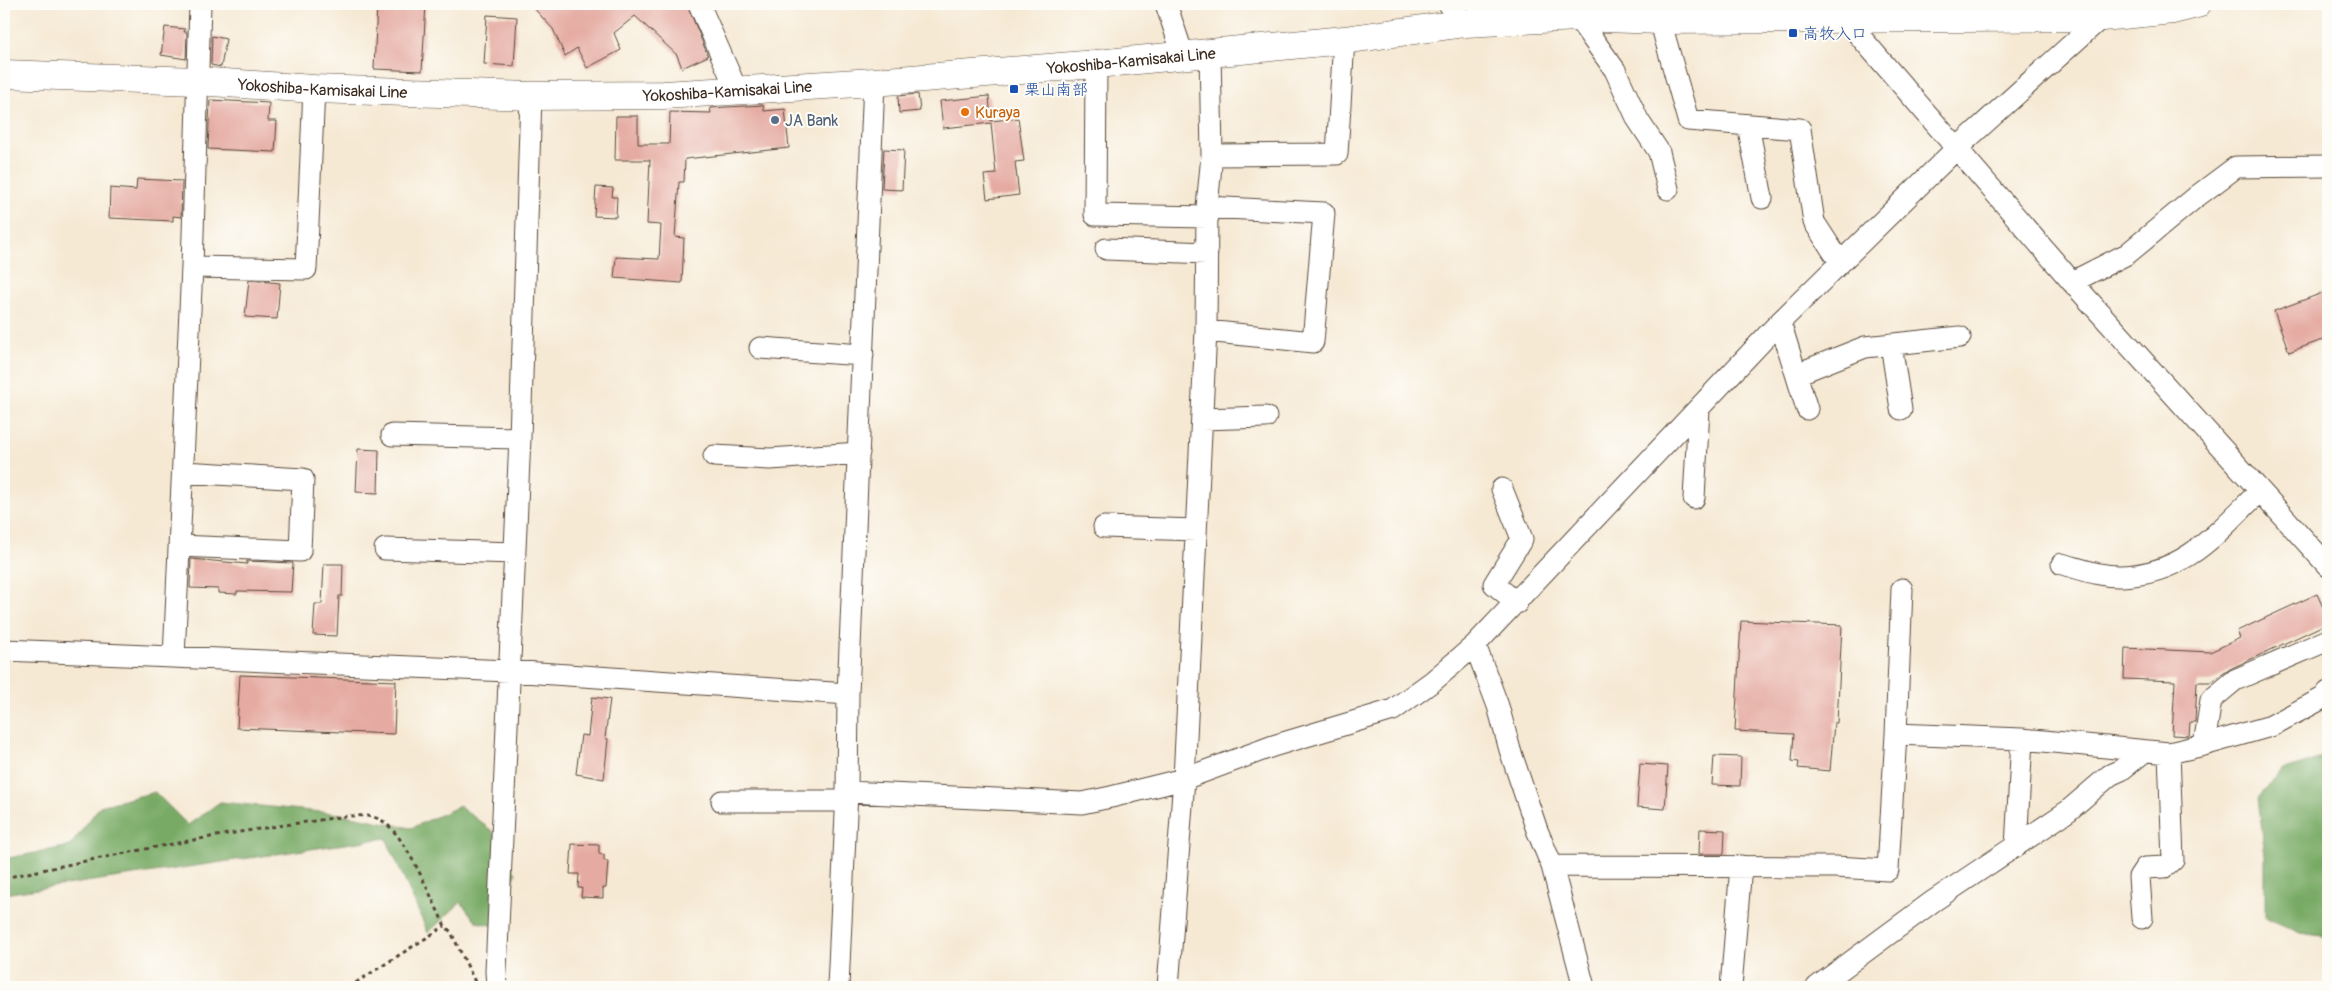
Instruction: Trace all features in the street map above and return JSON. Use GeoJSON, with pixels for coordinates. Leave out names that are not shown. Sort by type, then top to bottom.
{"type":"FeatureCollection","features":[{"type":"Feature","properties":{"kind":"main road","name":"Yokoshiba-Kamisakai Line"},"geometry":{"type":"LineString","coordinates":[[4,74],[196,81],[314,89],[531,96],[664,95],[874,82],[1096,64],[1344,40],[1458,13],[1660,20],[1742,12],[1845,19],[1894,11],[2102,17],[2173,10],[2196,4]]}},
{"type":"Feature","properties":{"kind":"street"},"geometry":{"type":"LineString","coordinates":[[174,657],[192,267],[196,81],[200,4]]}},
{"type":"Feature","properties":{"kind":"street"},"geometry":{"type":"LineString","coordinates":[[699,4],[737,91]]}},
{"type":"Feature","properties":{"kind":"street"},"geometry":{"type":"LineString","coordinates":[[1166,4],[1183,55]]}},
{"type":"Feature","properties":{"kind":"street"},"geometry":{"type":"LineString","coordinates":[[1577,17],[1615,70],[1638,120],[1659,152],[1668,189]]}},
{"type":"Feature","properties":{"kind":"street"},"geometry":{"type":"LineString","coordinates":[[722,801],[847,797],[1082,803],[1184,779],[1273,746],[1393,710],[1433,681],[1475,645],[1517,603],[1780,322],[1956,149],[2102,17]]}},
{"type":"Feature","properties":{"kind":"street"},"geometry":{"type":"LineString","coordinates":[[1845,19],[2072,282],[2328,566]]}},
{"type":"Feature","properties":{"kind":"street"},"geometry":{"type":"LineString","coordinates":[[1660,20],[1688,120],[1800,129],[1814,222],[1840,262]]}},
{"type":"Feature","properties":{"kind":"street"},"geometry":{"type":"LineString","coordinates":[[1212,155],[1337,154],[1344,40]]}},
{"type":"Feature","properties":{"kind":"street"},"geometry":{"type":"LineString","coordinates":[[1168,987],[1184,779],[1206,331],[1208,212],[1212,155],[1210,52]]}},
{"type":"Feature","properties":{"kind":"street"},"geometry":{"type":"LineString","coordinates":[[1096,64],[1095,215],[1208,212],[1324,213],[1313,342],[1206,331]]}},
{"type":"Feature","properties":{"kind":"street"},"geometry":{"type":"LineString","coordinates":[[838,987],[847,797],[848,694],[874,82]]}},
{"type":"Feature","properties":{"kind":"street"},"geometry":{"type":"LineString","coordinates":[[192,267],[306,269],[314,89]]}},
{"type":"Feature","properties":{"kind":"street"},"geometry":{"type":"LineString","coordinates":[[497,987],[496,971],[520,438],[531,96]]}},
{"type":"Feature","properties":{"kind":"street"},"geometry":{"type":"LineString","coordinates":[[1748,124],[1762,198]]}},
{"type":"Feature","properties":{"kind":"street"},"geometry":{"type":"LineString","coordinates":[[2072,282],[2128,254],[2196,197],[2236,167],[2328,166]]}},
{"type":"Feature","properties":{"kind":"street"},"geometry":{"type":"LineString","coordinates":[[1106,249],[1207,253]]}},
{"type":"Feature","properties":{"kind":"street"},"geometry":{"type":"LineString","coordinates":[[1780,322],[1807,409]]}},
{"type":"Feature","properties":{"kind":"street"},"geometry":{"type":"LineString","coordinates":[[1797,374],[1865,347],[1960,337]]}},
{"type":"Feature","properties":{"kind":"street"},"geometry":{"type":"LineString","coordinates":[[1891,344],[1901,409]]}},
{"type":"Feature","properties":{"kind":"street"},"geometry":{"type":"LineString","coordinates":[[760,348],[863,355]]}},
{"type":"Feature","properties":{"kind":"street"},"geometry":{"type":"LineString","coordinates":[[1694,498],[1699,408]]}},
{"type":"Feature","properties":{"kind":"street"},"geometry":{"type":"LineString","coordinates":[[1202,420],[1266,417]]}},
{"type":"Feature","properties":{"kind":"street"},"geometry":{"type":"LineString","coordinates":[[392,435],[520,438]]}},
{"type":"Feature","properties":{"kind":"street"},"geometry":{"type":"LineString","coordinates":[[714,456],[770,459],[859,454]]}},
{"type":"Feature","properties":{"kind":"street"},"geometry":{"type":"LineString","coordinates":[[179,546],[300,551],[303,479],[183,472]]}},
{"type":"Feature","properties":{"kind":"street"},"geometry":{"type":"LineString","coordinates":[[1502,489],[1522,539],[1494,584],[1517,603]]}},
{"type":"Feature","properties":{"kind":"street"},"geometry":{"type":"LineString","coordinates":[[2062,564],[2121,577],[2157,572],[2184,560],[2202,547],[2260,491]]}},
{"type":"Feature","properties":{"kind":"street"},"geometry":{"type":"LineString","coordinates":[[1104,527],[1196,530]]}},
{"type":"Feature","properties":{"kind":"street"},"geometry":{"type":"LineString","coordinates":[[385,549],[515,553]]}},
{"type":"Feature","properties":{"kind":"street"},"geometry":{"type":"LineString","coordinates":[[1552,866],[1835,867],[1888,870],[1902,589]]}},
{"type":"Feature","properties":{"kind":"street"},"geometry":{"type":"LineString","coordinates":[[2204,745],[2211,700],[2235,680],[2328,640]]}},
{"type":"Feature","properties":{"kind":"street"},"geometry":{"type":"LineString","coordinates":[[1475,645],[1498,706],[1537,830],[1552,866],[1584,987]]}},
{"type":"Feature","properties":{"kind":"street"},"geometry":{"type":"LineString","coordinates":[[4,650],[509,671],[848,694]]}},
{"type":"Feature","properties":{"kind":"street"},"geometry":{"type":"LineString","coordinates":[[1896,734],[2022,739],[2169,753],[2271,726],[2323,698],[2328,692]]}},
{"type":"Feature","properties":{"kind":"street"},"geometry":{"type":"LineString","coordinates":[[2016,846],[2022,739]]}},
{"type":"Feature","properties":{"kind":"street"},"geometry":{"type":"LineString","coordinates":[[1817,987],[1932,902],[2068,811],[2110,776],[2121,770],[2145,751]]}},
{"type":"Feature","properties":{"kind":"street"},"geometry":{"type":"LineString","coordinates":[[2142,918],[2139,877],[2145,868],[2165,867],[2173,860],[2169,753]]}},
{"type":"Feature","properties":{"kind":"street"},"geometry":{"type":"LineString","coordinates":[[1731,987],[1741,866]]}},
{"type":"Feature","properties":{"kind":"path"},"geometry":{"type":"LineString","coordinates":[[4,878],[118,854],[261,828],[346,817],[368,817],[380,820],[394,830],[445,926],[452,932],[477,987]]}},
{"type":"Feature","properties":{"kind":"path"},"geometry":{"type":"LineString","coordinates":[[349,987],[445,926]]}},
{"type":"Feature","properties":{"kind":"green space"},"geometry":{"type":"Polygon","coordinates":[[[2328,756],[2328,937],[2300,933],[2265,917],[2265,856],[2258,798],[2282,771],[2328,756]]]}},
{"type":"Feature","properties":{"kind":"green space"},"geometry":{"type":"Polygon","coordinates":[[[155,792],[188,825],[220,802],[342,814],[411,828],[460,806],[492,831],[516,874],[495,926],[476,922],[461,902],[428,933],[386,838],[4,894],[4,859],[70,846],[100,806],[155,792]]]}},
{"type":"Feature","properties":{"kind":"building"},"geometry":{"type":"Polygon","coordinates":[[[377,4],[426,4],[422,71],[374,69],[377,4]]]}},
{"type":"Feature","properties":{"kind":"building"},"geometry":{"type":"Polygon","coordinates":[[[530,4],[687,4],[708,56],[682,68],[677,55],[635,16],[614,33],[621,50],[587,68],[577,48],[565,56],[553,29],[530,4]]]}},
{"type":"Feature","properties":{"kind":"building"},"geometry":{"type":"Polygon","coordinates":[[[487,15],[517,17],[514,66],[484,64],[487,15]]]}},
{"type":"Feature","properties":{"kind":"building"},"geometry":{"type":"Polygon","coordinates":[[[165,27],[185,29],[184,32],[187,32],[186,59],[161,55],[165,27]]]}},
{"type":"Feature","properties":{"kind":"building"},"geometry":{"type":"Polygon","coordinates":[[[212,36],[226,39],[221,67],[211,65],[212,36]]]}},
{"type":"Feature","properties":{"kind":"building"},"geometry":{"type":"Polygon","coordinates":[[[918,94],[920,111],[899,113],[898,96],[918,94]]]}},
{"type":"Feature","properties":{"kind":"building"},"geometry":{"type":"Polygon","coordinates":[[[989,96],[991,121],[1018,118],[1024,161],[1015,162],[1019,195],[987,199],[984,175],[996,174],[991,123],[943,128],[940,101],[989,96]]]}},
{"type":"Feature","properties":{"kind":"building"},"geometry":{"type":"Polygon","coordinates":[[[210,100],[269,103],[268,121],[277,121],[275,152],[208,149],[210,100]]]}},
{"type":"Feature","properties":{"kind":"building"},"geometry":{"type":"Polygon","coordinates":[[[763,105],[764,111],[785,109],[789,148],[685,159],[684,182],[679,182],[675,237],[684,238],[682,283],[614,278],[616,257],[659,259],[661,225],[647,224],[650,160],[615,160],[616,116],[638,116],[638,144],[669,144],[670,112],[711,113],[710,108],[763,105]]]}},
{"type":"Feature","properties":{"kind":"building"},"geometry":{"type":"Polygon","coordinates":[[[884,149],[904,150],[902,190],[882,189],[884,149]]]}},
{"type":"Feature","properties":{"kind":"building"},"geometry":{"type":"Polygon","coordinates":[[[137,179],[182,181],[181,217],[173,216],[173,221],[109,218],[110,188],[136,190],[137,179]]]}},
{"type":"Feature","properties":{"kind":"building"},"geometry":{"type":"Polygon","coordinates":[[[596,187],[613,188],[612,197],[617,197],[616,217],[594,216],[596,187]]]}},
{"type":"Feature","properties":{"kind":"building"},"geometry":{"type":"Polygon","coordinates":[[[249,280],[280,283],[277,319],[245,317],[249,280]]]}},
{"type":"Feature","properties":{"kind":"building"},"geometry":{"type":"Polygon","coordinates":[[[2328,291],[2328,338],[2289,352],[2274,311],[2328,291]]]}},
{"type":"Feature","properties":{"kind":"building"},"geometry":{"type":"Polygon","coordinates":[[[358,449],[379,450],[378,493],[356,492],[358,449]]]}},
{"type":"Feature","properties":{"kind":"building"},"geometry":{"type":"Polygon","coordinates":[[[191,559],[247,564],[247,561],[293,563],[291,592],[237,591],[237,594],[218,593],[218,589],[190,588],[191,559]]]}},
{"type":"Feature","properties":{"kind":"building"},"geometry":{"type":"Polygon","coordinates":[[[324,564],[343,564],[342,596],[339,596],[337,636],[313,635],[315,604],[322,604],[324,564]]]}},
{"type":"Feature","properties":{"kind":"building"},"geometry":{"type":"Polygon","coordinates":[[[2317,594],[2328,618],[2328,623],[2230,669],[2211,682],[2197,682],[2195,722],[2190,722],[2189,736],[2172,735],[2175,681],[2124,679],[2125,648],[2210,652],[2240,638],[2237,631],[2317,594]]]}},
{"type":"Feature","properties":{"kind":"building"},"geometry":{"type":"Polygon","coordinates":[[[1741,621],[1842,625],[1837,723],[1834,723],[1830,771],[1798,768],[1799,762],[1792,761],[1794,734],[1735,731],[1741,621]]]}},
{"type":"Feature","properties":{"kind":"building"},"geometry":{"type":"Polygon","coordinates":[[[240,675],[396,681],[394,734],[237,728],[240,675]]]}},
{"type":"Feature","properties":{"kind":"building"},"geometry":{"type":"Polygon","coordinates":[[[592,697],[610,699],[605,738],[608,739],[604,779],[576,774],[581,735],[588,736],[592,697]]]}},
{"type":"Feature","properties":{"kind":"building"},"geometry":{"type":"Polygon","coordinates":[[[1714,756],[1741,757],[1740,786],[1712,785],[1714,756]]]}},
{"type":"Feature","properties":{"kind":"building"},"geometry":{"type":"Polygon","coordinates":[[[1640,764],[1668,766],[1665,809],[1637,807],[1640,764]]]}},
{"type":"Feature","properties":{"kind":"building"},"geometry":{"type":"Polygon","coordinates":[[[1700,829],[1725,830],[1724,854],[1699,854],[1700,829]]]}},
{"type":"Feature","properties":{"kind":"building"},"geometry":{"type":"Polygon","coordinates":[[[572,844],[599,845],[599,854],[604,855],[604,861],[608,861],[606,888],[603,888],[603,898],[581,897],[582,888],[578,888],[579,874],[570,874],[572,844]]]}},
{"type":"Feature","properties":{"kind":"place","name":"高牧入口"},"geometry":{"type":"Point","coordinates":[1793,33]}},
{"type":"Feature","properties":{"kind":"place","name":"栗山南部"},"geometry":{"type":"Point","coordinates":[1014,89]}},
{"type":"Feature","properties":{"kind":"place","name":"Kuraya"},"geometry":{"type":"Point","coordinates":[965,112]}},
{"type":"Feature","properties":{"kind":"place","name":"JA Bank"},"geometry":{"type":"Point","coordinates":[775,120]}}]}
